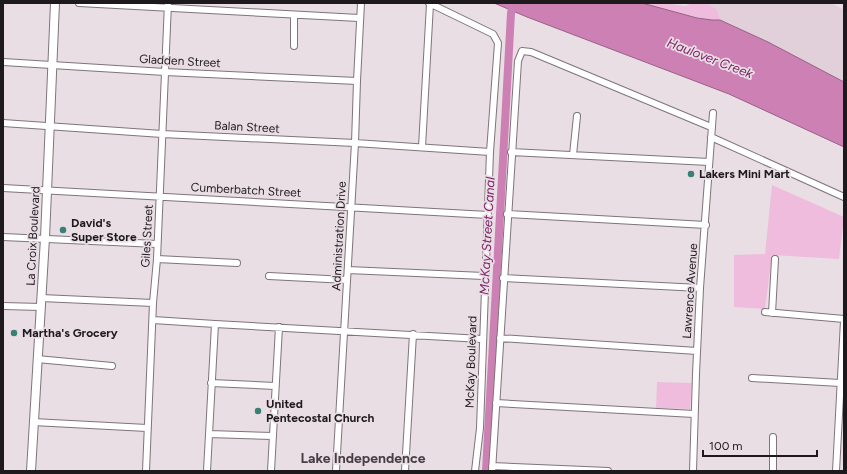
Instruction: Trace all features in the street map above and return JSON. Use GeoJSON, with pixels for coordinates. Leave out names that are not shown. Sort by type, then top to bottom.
{"type":"FeatureCollection","features":[{"type":"Feature","properties":{"kind":"street","name":"La Croix Boulevard"},"geometry":{"type":"LineString","coordinates":[[31,471],[42,298],[55,3]]}},
{"type":"Feature","properties":{"kind":"street"},"geometry":{"type":"LineString","coordinates":[[79,3],[168,6],[360,18]]}},
{"type":"Feature","properties":{"kind":"street","name":"Administration Drive"},"geometry":{"type":"LineString","coordinates":[[336,471],[345,331],[361,3]]}},
{"type":"Feature","properties":{"kind":"street"},"geometry":{"type":"LineString","coordinates":[[422,147],[429,3]]}},
{"type":"Feature","properties":{"kind":"street","name":"McKay Boulevard"},"geometry":{"type":"LineString","coordinates":[[429,3],[493,34],[498,43],[490,152],[484,276],[480,428],[475,471]]}},
{"type":"Feature","properties":{"kind":"street","name":"Giles Street"},"geometry":{"type":"LineString","coordinates":[[146,471],[168,6]]}},
{"type":"Feature","properties":{"kind":"street"},"geometry":{"type":"LineString","coordinates":[[294,15],[294,46]]}},
{"type":"Feature","properties":{"kind":"street"},"geometry":{"type":"LineString","coordinates":[[608,471],[492,468],[507,214],[518,61],[522,51],[531,52],[711,127]]}},
{"type":"Feature","properties":{"kind":"street","name":"Gladden Street"},"geometry":{"type":"LineString","coordinates":[[3,62],[166,72],[356,81]]}},
{"type":"Feature","properties":{"kind":"street","name":"Lawrence Avenue"},"geometry":{"type":"LineString","coordinates":[[693,471],[700,288],[706,225],[713,113]]}},
{"type":"Feature","properties":{"kind":"street"},"geometry":{"type":"LineString","coordinates":[[573,155],[577,116]]}},
{"type":"Feature","properties":{"kind":"street","name":"Balan Street"},"geometry":{"type":"LineString","coordinates":[[3,123],[162,134],[355,143],[490,152]]}},
{"type":"Feature","properties":{"kind":"street"},"geometry":{"type":"LineString","coordinates":[[711,137],[844,197]]}},
{"type":"Feature","properties":{"kind":"street"},"geometry":{"type":"LineString","coordinates":[[511,152],[709,162]]}},
{"type":"Feature","properties":{"kind":"street","name":"Cumberbatch Street"},"geometry":{"type":"LineString","coordinates":[[3,188],[351,206],[488,215]]}},
{"type":"Feature","properties":{"kind":"street"},"geometry":{"type":"LineString","coordinates":[[507,214],[706,225]]}},
{"type":"Feature","properties":{"kind":"street"},"geometry":{"type":"LineString","coordinates":[[3,237],[157,244]]}},
{"type":"Feature","properties":{"kind":"street"},"geometry":{"type":"LineString","coordinates":[[157,259],[237,263]]}},
{"type":"Feature","properties":{"kind":"street"},"geometry":{"type":"LineString","coordinates":[[775,259],[769,313],[844,320],[836,471]]}},
{"type":"Feature","properties":{"kind":"street"},"geometry":{"type":"LineString","coordinates":[[348,270],[484,276]]}},
{"type":"Feature","properties":{"kind":"street"},"geometry":{"type":"LineString","coordinates":[[269,276],[347,280]]}},
{"type":"Feature","properties":{"kind":"street"},"geometry":{"type":"LineString","coordinates":[[503,278],[700,288]]}},
{"type":"Feature","properties":{"kind":"street"},"geometry":{"type":"LineString","coordinates":[[42,298],[153,304]]}},
{"type":"Feature","properties":{"kind":"street"},"geometry":{"type":"LineString","coordinates":[[3,306],[41,307]]}},
{"type":"Feature","properties":{"kind":"street"},"geometry":{"type":"LineString","coordinates":[[153,320],[482,339]]}},
{"type":"Feature","properties":{"kind":"street"},"geometry":{"type":"LineString","coordinates":[[206,471],[215,324]]}},
{"type":"Feature","properties":{"kind":"street"},"geometry":{"type":"LineString","coordinates":[[271,471],[279,327]]}},
{"type":"Feature","properties":{"kind":"street"},"geometry":{"type":"LineString","coordinates":[[405,471],[413,334]]}},
{"type":"Feature","properties":{"kind":"street"},"geometry":{"type":"LineString","coordinates":[[500,338],[697,351]]}},
{"type":"Feature","properties":{"kind":"street"},"geometry":{"type":"LineString","coordinates":[[37,359],[112,366]]}},
{"type":"Feature","properties":{"kind":"street"},"geometry":{"type":"LineString","coordinates":[[752,378],[840,383]]}},
{"type":"Feature","properties":{"kind":"street"},"geometry":{"type":"LineString","coordinates":[[211,383],[275,386]]}},
{"type":"Feature","properties":{"kind":"street"},"geometry":{"type":"LineString","coordinates":[[496,402],[694,414]]}},
{"type":"Feature","properties":{"kind":"street"},"geometry":{"type":"LineString","coordinates":[[33,422],[147,428]]}},
{"type":"Feature","properties":{"kind":"street"},"geometry":{"type":"LineString","coordinates":[[209,434],[273,436]]}},
{"type":"Feature","properties":{"kind":"street"},"geometry":{"type":"LineString","coordinates":[[773,437],[773,471]]}},
{"type":"Feature","properties":{"kind":"shaded area"},"geometry":{"type":"Polygon","coordinates":[[[642,3],[664,3],[685,6],[692,3],[706,3],[717,9],[720,20],[697,18],[642,3]]]}},
{"type":"Feature","properties":{"kind":"shaded area"},"geometry":{"type":"Polygon","coordinates":[[[706,3],[831,3],[844,10],[844,82],[768,42],[720,20],[717,9],[706,3]]]}},
{"type":"Feature","properties":{"kind":"shaded area"},"geometry":{"type":"Polygon","coordinates":[[[772,185],[844,217],[839,259],[772,255],[765,309],[734,307],[734,255],[765,254],[772,185]]]}},
{"type":"Feature","properties":{"kind":"shaded area"},"geometry":{"type":"Polygon","coordinates":[[[657,382],[692,383],[690,409],[656,408],[657,382]]]}},
{"type":"Feature","properties":{"kind":"water","name":"Haulover Creek"},"geometry":{"type":"Polygon","coordinates":[[[494,3],[642,3],[697,18],[720,20],[768,42],[844,82],[844,147],[729,94],[494,3]]]}},
{"type":"Feature","properties":{"kind":"waterway","name":"McKay Street Canal"},"geometry":{"type":"LineString","coordinates":[[486,471],[511,13],[513,3]]}},
{"type":"Feature","properties":{"kind":"place","name":"Lakers Mini Mart"},"geometry":{"type":"Point","coordinates":[691,174]}},
{"type":"Feature","properties":{"kind":"place","name":"David's Super Store"},"geometry":{"type":"Point","coordinates":[63,230]}},
{"type":"Feature","properties":{"kind":"place","name":"Martha's Grocery"},"geometry":{"type":"Point","coordinates":[14,333]}},
{"type":"Feature","properties":{"kind":"place","name":"United Pentecostal Church"},"geometry":{"type":"Point","coordinates":[258,411]}},
{"type":"Feature","properties":{"kind":"district","name":"Lake Independence"},"geometry":{"type":"Point","coordinates":[363,458]}}]}
